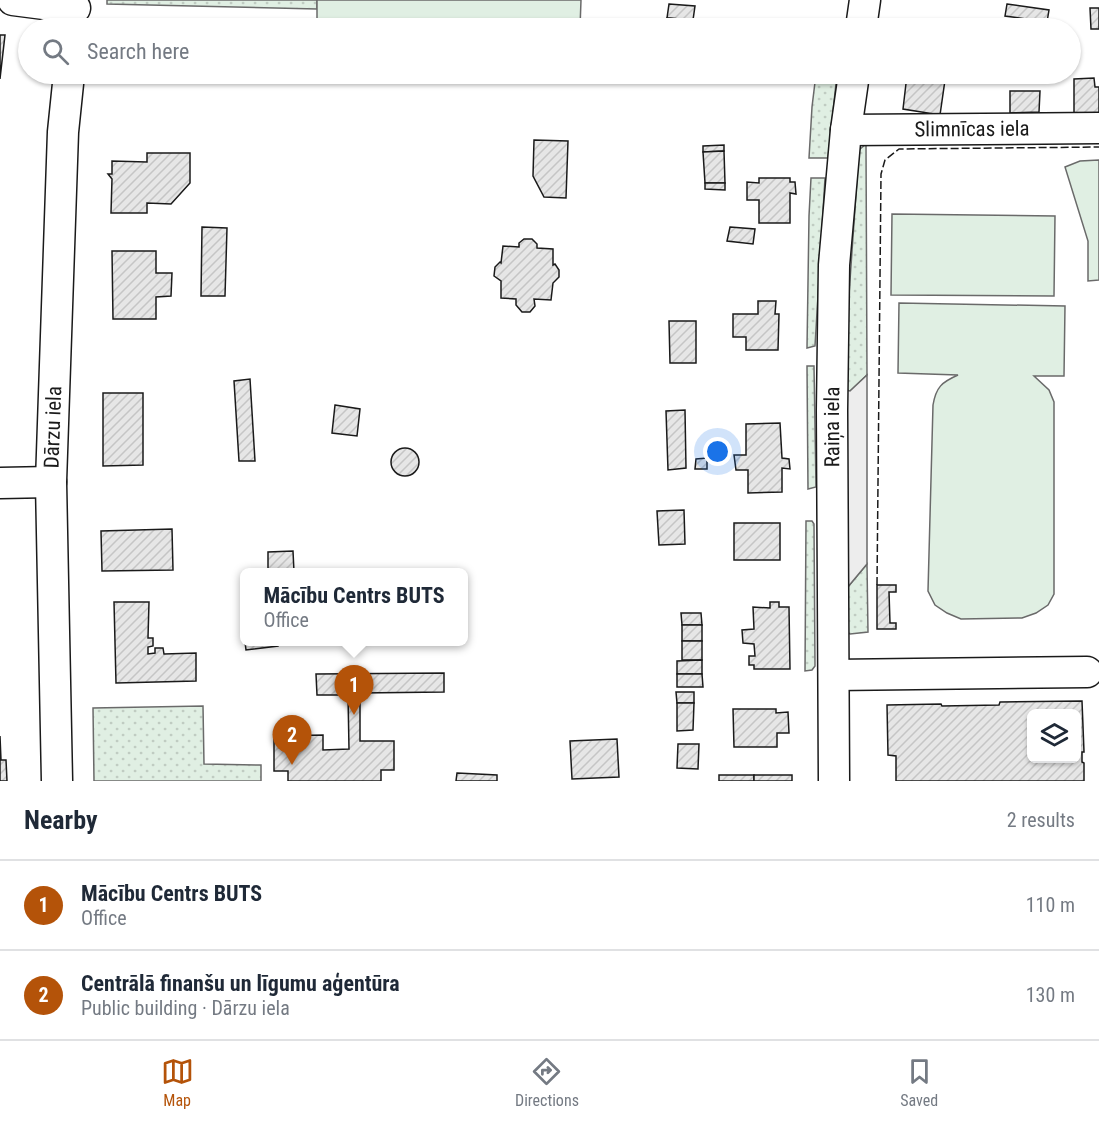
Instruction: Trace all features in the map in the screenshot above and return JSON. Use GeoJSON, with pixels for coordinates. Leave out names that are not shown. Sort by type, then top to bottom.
{"type":"FeatureCollection","features":[{"type":"Feature","properties":{"kind":"street"},"geometry":{"type":"LineString","coordinates":[[13,0],[75,12]]}},
{"type":"Feature","properties":{"kind":"street"},"geometry":{"type":"LineString","coordinates":[[862,18],[865,0]]}},
{"type":"Feature","properties":{"kind":"street","name":"Dārzu iela"},"geometry":{"type":"LineString","coordinates":[[57,781],[51,482],[63,132],[68,84]]}},
{"type":"Feature","properties":{"kind":"street","name":"Raiņa iela"},"geometry":{"type":"LineString","coordinates":[[834,781],[832,410],[834,265],[846,130],[853,84]]}},
{"type":"Feature","properties":{"kind":"street","name":"Slimnīcas iela"},"geometry":{"type":"LineString","coordinates":[[846,130],[1099,128]]}},
{"type":"Feature","properties":{"kind":"street"},"geometry":{"type":"LineString","coordinates":[[0,483],[51,482]]}},
{"type":"Feature","properties":{"kind":"street"},"geometry":{"type":"LineString","coordinates":[[834,675],[1087,672]]}},
{"type":"Feature","properties":{"kind":"green space"},"geometry":{"type":"Polygon","coordinates":[[[107,0],[317,0],[317,9],[107,4],[107,0]]]}},
{"type":"Feature","properties":{"kind":"green space"},"geometry":{"type":"Polygon","coordinates":[[[317,0],[581,0],[580,18],[317,18],[317,0]]]}},
{"type":"Feature","properties":{"kind":"green space"},"geometry":{"type":"Polygon","coordinates":[[[815,84],[836,84],[828,158],[809,158],[815,84]]]}},
{"type":"Feature","properties":{"kind":"green space"},"geometry":{"type":"Polygon","coordinates":[[[866,144],[867,375],[850,391],[846,390],[844,367],[859,150],[866,144]]]}},
{"type":"Feature","properties":{"kind":"green space"},"geometry":{"type":"Polygon","coordinates":[[[1099,160],[1099,280],[1088,281],[1088,241],[1065,167],[1080,161],[1099,160]]]}},
{"type":"Feature","properties":{"kind":"green space"},"geometry":{"type":"Polygon","coordinates":[[[811,178],[825,178],[815,346],[807,348],[809,216],[811,178]]]}},
{"type":"Feature","properties":{"kind":"green space"},"geometry":{"type":"Polygon","coordinates":[[[892,214],[1055,216],[1054,296],[891,295],[892,214]]]}},
{"type":"Feature","properties":{"kind":"green space"},"geometry":{"type":"Polygon","coordinates":[[[899,303],[1065,306],[1064,376],[1034,376],[1049,390],[1054,402],[1054,594],[1048,605],[1036,613],[1022,618],[961,619],[935,605],[928,591],[933,405],[941,386],[958,375],[898,373],[899,303]]]}},
{"type":"Feature","properties":{"kind":"green space"},"geometry":{"type":"Polygon","coordinates":[[[807,366],[814,366],[816,487],[808,489],[807,366]]]}},
{"type":"Feature","properties":{"kind":"green space"},"geometry":{"type":"Polygon","coordinates":[[[806,521],[812,521],[814,524],[815,666],[812,670],[805,671],[806,521]]]}},
{"type":"Feature","properties":{"kind":"green space"},"geometry":{"type":"Polygon","coordinates":[[[867,564],[868,632],[850,634],[847,632],[847,588],[867,564]]]}},
{"type":"Feature","properties":{"kind":"green space"},"geometry":{"type":"Polygon","coordinates":[[[203,706],[204,764],[261,765],[261,781],[94,781],[93,708],[203,706]]]}},
{"type":"Feature","properties":{"kind":"shaded area"},"geometry":{"type":"Polygon","coordinates":[[[867,375],[867,564],[847,588],[846,390],[850,391],[867,375]]]}},
{"type":"Feature","properties":{"kind":"building"},"geometry":{"type":"Polygon","coordinates":[[[669,4],[695,6],[693,18],[667,18],[669,4]]]}},
{"type":"Feature","properties":{"kind":"building"},"geometry":{"type":"Polygon","coordinates":[[[1007,4],[1049,10],[1048,18],[1005,16],[1007,4]]]}},
{"type":"Feature","properties":{"kind":"building"},"geometry":{"type":"Polygon","coordinates":[[[1090,8],[1099,8],[1099,29],[1091,29],[1090,8]]]}},
{"type":"Feature","properties":{"kind":"building"},"geometry":{"type":"Polygon","coordinates":[[[0,35],[5,35],[0,79],[0,35]]]}},
{"type":"Feature","properties":{"kind":"building"},"geometry":{"type":"Polygon","coordinates":[[[1094,78],[1095,87],[1099,87],[1099,115],[1074,115],[1074,84],[1081,84],[1081,79],[1094,78]]]}},
{"type":"Feature","properties":{"kind":"building"},"geometry":{"type":"Polygon","coordinates":[[[906,84],[944,84],[940,115],[903,109],[906,84]]]}},
{"type":"Feature","properties":{"kind":"building"},"geometry":{"type":"Polygon","coordinates":[[[1010,91],[1040,91],[1039,112],[1010,113],[1010,91]]]}},
{"type":"Feature","properties":{"kind":"building"},"geometry":{"type":"Polygon","coordinates":[[[534,140],[568,141],[566,198],[544,197],[533,176],[534,140]]]}},
{"type":"Feature","properties":{"kind":"building"},"geometry":{"type":"Polygon","coordinates":[[[724,145],[724,151],[703,152],[703,146],[724,145]]]}},
{"type":"Feature","properties":{"kind":"building"},"geometry":{"type":"Polygon","coordinates":[[[724,151],[725,183],[705,183],[703,152],[724,151]]]}},
{"type":"Feature","properties":{"kind":"building"},"geometry":{"type":"Polygon","coordinates":[[[147,153],[190,153],[190,183],[171,204],[147,203],[147,213],[111,213],[112,179],[108,174],[112,174],[112,161],[147,162],[147,153]]]}},
{"type":"Feature","properties":{"kind":"building"},"geometry":{"type":"Polygon","coordinates":[[[759,178],[790,178],[790,182],[795,182],[796,194],[790,193],[790,223],[759,223],[759,200],[747,200],[747,182],[759,183],[759,178]]]}},
{"type":"Feature","properties":{"kind":"building"},"geometry":{"type":"Polygon","coordinates":[[[705,183],[725,183],[725,190],[705,189],[705,183]]]}},
{"type":"Feature","properties":{"kind":"building"},"geometry":{"type":"Polygon","coordinates":[[[202,227],[227,228],[225,296],[201,296],[202,227]]]}},
{"type":"Feature","properties":{"kind":"building"},"geometry":{"type":"Polygon","coordinates":[[[730,227],[755,229],[753,244],[727,241],[730,227]]]}},
{"type":"Feature","properties":{"kind":"building"},"geometry":{"type":"Polygon","coordinates":[[[524,239],[532,239],[537,244],[537,248],[553,249],[553,265],[555,264],[559,270],[559,277],[553,283],[551,300],[534,299],[535,306],[530,312],[522,312],[516,305],[516,299],[501,298],[501,281],[494,276],[495,267],[501,263],[503,246],[519,247],[519,243],[524,239]]]}},
{"type":"Feature","properties":{"kind":"building"},"geometry":{"type":"Polygon","coordinates":[[[112,251],[156,251],[156,273],[172,273],[171,296],[156,297],[156,319],[113,319],[112,251]]]}},
{"type":"Feature","properties":{"kind":"building"},"geometry":{"type":"Polygon","coordinates":[[[758,301],[776,301],[775,314],[779,314],[778,350],[746,350],[746,337],[733,337],[733,314],[758,314],[758,301]]]}},
{"type":"Feature","properties":{"kind":"building"},"geometry":{"type":"Polygon","coordinates":[[[669,321],[696,321],[696,363],[670,363],[669,321]]]}},
{"type":"Feature","properties":{"kind":"building"},"geometry":{"type":"Polygon","coordinates":[[[250,379],[255,461],[239,461],[234,381],[250,379]]]}},
{"type":"Feature","properties":{"kind":"building"},"geometry":{"type":"Polygon","coordinates":[[[103,393],[143,393],[143,465],[103,466],[103,393]]]}},
{"type":"Feature","properties":{"kind":"building"},"geometry":{"type":"Polygon","coordinates":[[[335,405],[360,409],[357,436],[332,433],[335,405]]]}},
{"type":"Feature","properties":{"kind":"building"},"geometry":{"type":"Polygon","coordinates":[[[685,410],[686,468],[668,470],[666,411],[685,410]]]}},
{"type":"Feature","properties":{"kind":"building"},"geometry":{"type":"Polygon","coordinates":[[[780,423],[782,458],[789,459],[790,469],[782,468],[782,492],[748,493],[748,470],[736,470],[734,455],[746,455],[746,424],[780,423]]]}},
{"type":"Feature","properties":{"kind":"building"},"geometry":{"type":"Polygon","coordinates":[[[405,448],[415,452],[419,462],[415,472],[405,476],[395,472],[391,462],[395,452],[405,448]]]}},
{"type":"Feature","properties":{"kind":"building"},"geometry":{"type":"Polygon","coordinates":[[[707,458],[707,469],[695,469],[696,459],[707,458]]]}},
{"type":"Feature","properties":{"kind":"building"},"geometry":{"type":"Polygon","coordinates":[[[684,510],[685,544],[659,545],[657,511],[684,510]]]}},
{"type":"Feature","properties":{"kind":"building"},"geometry":{"type":"Polygon","coordinates":[[[734,523],[780,523],[780,560],[734,560],[734,523]]]}},
{"type":"Feature","properties":{"kind":"building"},"geometry":{"type":"Polygon","coordinates":[[[172,529],[173,570],[102,571],[101,531],[172,529]]]}},
{"type":"Feature","properties":{"kind":"building"},"geometry":{"type":"Polygon","coordinates":[[[293,551],[294,568],[268,568],[268,552],[293,551]]]}},
{"type":"Feature","properties":{"kind":"building"},"geometry":{"type":"Polygon","coordinates":[[[877,585],[896,585],[896,592],[889,592],[890,623],[896,623],[896,629],[877,629],[877,585]]]}},
{"type":"Feature","properties":{"kind":"building"},"geometry":{"type":"Polygon","coordinates":[[[114,602],[149,602],[148,638],[153,638],[153,646],[148,647],[148,654],[155,653],[155,648],[163,648],[164,654],[196,653],[196,681],[116,683],[114,602]]]}},
{"type":"Feature","properties":{"kind":"building"},"geometry":{"type":"Polygon","coordinates":[[[770,602],[779,602],[779,607],[789,607],[790,669],[754,669],[754,665],[749,665],[749,656],[755,656],[754,644],[743,643],[742,630],[754,629],[753,607],[770,608],[770,602]]]}},
{"type":"Feature","properties":{"kind":"building"},"geometry":{"type":"Polygon","coordinates":[[[681,613],[701,613],[702,625],[682,625],[681,613]]]}},
{"type":"Feature","properties":{"kind":"building"},"geometry":{"type":"Polygon","coordinates":[[[682,625],[702,625],[702,641],[682,641],[682,625]]]}},
{"type":"Feature","properties":{"kind":"building"},"geometry":{"type":"Polygon","coordinates":[[[682,641],[702,641],[702,660],[682,660],[682,641]]]}},
{"type":"Feature","properties":{"kind":"building"},"geometry":{"type":"Polygon","coordinates":[[[246,646],[278,646],[246,650],[246,646]]]}},
{"type":"Feature","properties":{"kind":"building"},"geometry":{"type":"Polygon","coordinates":[[[702,660],[702,674],[677,674],[677,661],[702,660]]]}},
{"type":"Feature","properties":{"kind":"building"},"geometry":{"type":"Polygon","coordinates":[[[444,673],[444,692],[360,693],[360,741],[394,741],[394,770],[381,770],[381,781],[288,781],[288,771],[274,771],[274,736],[323,735],[323,750],[349,749],[348,695],[317,695],[316,674],[444,673]]]}},
{"type":"Feature","properties":{"kind":"building"},"geometry":{"type":"Polygon","coordinates":[[[677,674],[702,674],[703,687],[677,687],[677,674]]]}},
{"type":"Feature","properties":{"kind":"building"},"geometry":{"type":"Polygon","coordinates":[[[676,692],[694,692],[694,703],[677,703],[676,692]]]}},
{"type":"Feature","properties":{"kind":"building"},"geometry":{"type":"Polygon","coordinates":[[[1082,701],[1084,781],[896,781],[896,756],[888,755],[887,705],[999,705],[1000,702],[1082,701]]]}},
{"type":"Feature","properties":{"kind":"building"},"geometry":{"type":"Polygon","coordinates":[[[677,703],[694,703],[693,730],[677,731],[677,703]]]}},
{"type":"Feature","properties":{"kind":"building"},"geometry":{"type":"Polygon","coordinates":[[[733,709],[776,709],[776,713],[788,712],[789,733],[777,733],[777,747],[734,747],[733,709]]]}},
{"type":"Feature","properties":{"kind":"building"},"geometry":{"type":"Polygon","coordinates":[[[0,736],[1,760],[6,760],[7,781],[0,781],[0,736]]]}},
{"type":"Feature","properties":{"kind":"building"},"geometry":{"type":"Polygon","coordinates":[[[617,739],[619,777],[572,779],[570,741],[617,739]]]}},
{"type":"Feature","properties":{"kind":"building"},"geometry":{"type":"Polygon","coordinates":[[[678,744],[699,744],[698,769],[677,768],[678,744]]]}},
{"type":"Feature","properties":{"kind":"building"},"geometry":{"type":"Polygon","coordinates":[[[457,773],[497,775],[497,781],[456,781],[457,773]]]}},
{"type":"Feature","properties":{"kind":"building"},"geometry":{"type":"Polygon","coordinates":[[[719,775],[754,775],[754,781],[719,781],[719,775]]]}},
{"type":"Feature","properties":{"kind":"building"},"geometry":{"type":"Polygon","coordinates":[[[754,775],[792,775],[792,781],[754,781],[754,775]]]}},
{"type":"Feature","properties":{"kind":"fence"},"geometry":{"type":"LineString","coordinates":[[877,585],[881,174],[885,160],[899,149],[1099,147]]}},
{"type":"Feature","properties":{"kind":"place","name":"Mācību Centrs BUTS"},"geometry":{"type":"Point","coordinates":[354,715]}},
{"type":"Feature","properties":{"kind":"place","name":"Centrālā finanšu un līgumu aģentūra"},"geometry":{"type":"Point","coordinates":[292,765]}}]}
